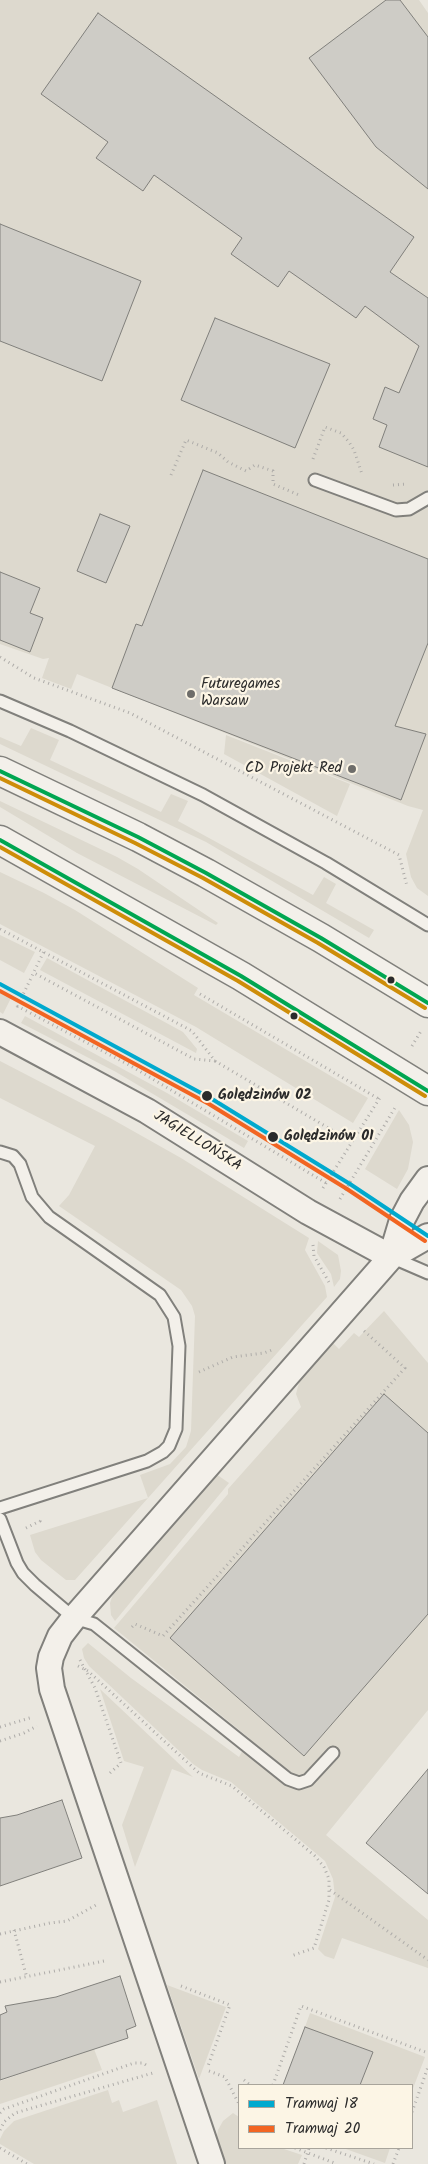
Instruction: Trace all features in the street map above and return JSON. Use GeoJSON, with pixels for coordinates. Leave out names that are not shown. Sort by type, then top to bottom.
{"type":"FeatureCollection","features":[{"type":"Feature","properties":{"kind":"main road"},"geometry":{"type":"LineString","coordinates":[[0,771],[121,829],[206,873],[329,943],[425,1016]]}},
{"type":"Feature","properties":{"kind":"main road"},"geometry":{"type":"LineString","coordinates":[[0,840],[241,976],[412,1081]]}},
{"type":"Feature","properties":{"kind":"street","name":"JAGIELLOŃSKA"},"geometry":{"type":"LineString","coordinates":[[2,1033],[146,1111],[317,1217],[391,1257]]}},
{"type":"Feature","properties":{"kind":"street"},"geometry":{"type":"LineString","coordinates":[[391,1257],[402,1220],[412,1201],[428,1179]]}},
{"type":"Feature","properties":{"kind":"street"},"geometry":{"type":"LineString","coordinates":[[212,2164],[52,1689],[49,1668],[51,1657],[60,1636],[84,1621],[391,1257],[428,1236]]}},
{"type":"Feature","properties":{"kind":"lane"},"geometry":{"type":"LineString","coordinates":[[315,480],[396,510],[409,509],[428,498]]}},
{"type":"Feature","properties":{"kind":"lane"},"geometry":{"type":"LineString","coordinates":[[0,701],[78,735],[211,800],[326,863],[428,925]]}},
{"type":"Feature","properties":{"kind":"lane"},"geometry":{"type":"LineString","coordinates":[[0,1152],[13,1156],[20,1164],[32,1197],[44,1213],[154,1290],[166,1302],[174,1317],[178,1336],[176,1429],[169,1446],[163,1452],[147,1461],[0,1508]]}},
{"type":"Feature","properties":{"kind":"lane"},"geometry":{"type":"LineString","coordinates":[[391,1257],[428,1272]]}},
{"type":"Feature","properties":{"kind":"lane"},"geometry":{"type":"LineString","coordinates":[[0,1519],[8,1543],[23,1573],[288,1779],[299,1783],[308,1780],[333,1752]]}},
{"type":"Feature","properties":{"kind":"path"},"geometry":{"type":"LineString","coordinates":[[312,461],[325,427],[341,433],[349,442],[354,450],[362,475]]}},
{"type":"Feature","properties":{"kind":"path"},"geometry":{"type":"LineString","coordinates":[[171,475],[186,440],[218,453],[228,462],[246,470],[255,465],[273,471],[273,484],[299,495],[303,487]]}},
{"type":"Feature","properties":{"kind":"path"},"geometry":{"type":"LineString","coordinates":[[0,657],[34,678],[130,713],[399,855],[408,888]]}},
{"type":"Feature","properties":{"kind":"path"},"geometry":{"type":"LineString","coordinates":[[0,929],[192,1031],[215,1062]]}},
{"type":"Feature","properties":{"kind":"path"},"geometry":{"type":"LineString","coordinates":[[2,1033],[44,952]]}},
{"type":"Feature","properties":{"kind":"path"},"geometry":{"type":"LineString","coordinates":[[34,973],[194,1059],[215,1062],[352,1142]]}},
{"type":"Feature","properties":{"kind":"path"},"geometry":{"type":"LineString","coordinates":[[200,994],[379,1100]]}},
{"type":"Feature","properties":{"kind":"path"},"geometry":{"type":"LineString","coordinates":[[317,1217],[350,1184],[412,1081],[425,1016]]}},
{"type":"Feature","properties":{"kind":"path"},"geometry":{"type":"LineString","coordinates":[[333,1324],[331,1285],[312,1249],[317,1217],[352,1142],[379,1100],[412,1081]]}},
{"type":"Feature","properties":{"kind":"path"},"geometry":{"type":"LineString","coordinates":[[130,1629],[135,1624],[163,1636],[405,1368],[357,1324]]}},
{"type":"Feature","properties":{"kind":"path"},"geometry":{"type":"LineString","coordinates":[[178,1380],[233,1357],[264,1353],[281,1346]]}},
{"type":"Feature","properties":{"kind":"path"},"geometry":{"type":"LineString","coordinates":[[22,1533],[28,1526],[40,1522],[32,1498]]}},
{"type":"Feature","properties":{"kind":"path"},"geometry":{"type":"LineString","coordinates":[[84,1621],[73,1648],[88,1671],[121,1763],[109,1774]]}},
{"type":"Feature","properties":{"kind":"path"},"geometry":{"type":"LineString","coordinates":[[51,1657],[88,1671],[193,1769],[232,1786],[315,1856],[329,1879],[329,1900],[314,1948],[291,1956]]}},
{"type":"Feature","properties":{"kind":"path"},"geometry":{"type":"LineString","coordinates":[[0,1727],[40,1714]]}},
{"type":"Feature","properties":{"kind":"path"},"geometry":{"type":"LineString","coordinates":[[0,1741],[24,1733],[38,1726],[40,1722]]}},
{"type":"Feature","properties":{"kind":"path"},"geometry":{"type":"LineString","coordinates":[[330,1890],[428,1960]]}},
{"type":"Feature","properties":{"kind":"path"},"geometry":{"type":"LineString","coordinates":[[0,1934],[67,1921],[103,1901],[122,1895]]}},
{"type":"Feature","properties":{"kind":"path"},"geometry":{"type":"LineString","coordinates":[[14,1930],[27,1978]]}},
{"type":"Feature","properties":{"kind":"path"},"geometry":{"type":"LineString","coordinates":[[0,1982],[27,1978],[104,1960]]}},
{"type":"Feature","properties":{"kind":"path"},"geometry":{"type":"LineString","coordinates":[[173,1983],[230,2005],[207,2070],[225,2077],[238,2102]]}},
{"type":"Feature","properties":{"kind":"path"},"geometry":{"type":"LineString","coordinates":[[274,2084],[301,2006],[428,2053]]}},
{"type":"Feature","properties":{"kind":"path"},"geometry":{"type":"LineString","coordinates":[[0,2113],[4,2109],[134,2063],[143,2063],[154,2072],[156,2078]]}},
{"type":"Feature","properties":{"kind":"path"},"geometry":{"type":"LineString","coordinates":[[413,2109],[428,2067]]}},
{"type":"Feature","properties":{"kind":"path"},"geometry":{"type":"LineString","coordinates":[[0,2130],[4,2122],[15,2113],[154,2072],[160,2068]]}},
{"type":"Feature","properties":{"kind":"path"},"geometry":{"type":"LineString","coordinates":[[244,2080],[249,2084]]}},
{"type":"Feature","properties":{"kind":"path"},"geometry":{"type":"LineString","coordinates":[[0,2148],[27,2164]]}},
{"type":"Feature","properties":{"kind":"path"},"geometry":{"type":"LineString","coordinates":[[298,2149],[337,2164]]}},
{"type":"Feature","properties":{"kind":"path"},"geometry":{"type":"LineString","coordinates":[[304,2164],[310,2149]]}},
{"type":"Feature","properties":{"kind":"path"},"geometry":{"type":"LineString","coordinates":[[329,2149],[374,2164]]}},
{"type":"Feature","properties":{"kind":"path"},"geometry":{"type":"LineString","coordinates":[[393,2164],[399,2149]]}},
{"type":"Feature","properties":{"kind":"shaded area"},"geometry":{"type":"Polygon","coordinates":[[[0,0],[419,0],[428,13],[428,896],[417,888],[411,877],[406,854],[423,810],[408,806],[77,674],[71,689],[42,678],[49,658],[43,659],[0,644],[0,0]]]}},
{"type":"Feature","properties":{"kind":"shaded area"},"geometry":{"type":"Polygon","coordinates":[[[31,728],[59,740],[50,760],[161,812],[171,794],[188,801],[178,821],[313,895],[324,877],[336,884],[326,903],[374,930],[369,938],[206,842],[0,744],[0,737],[21,746],[31,728]]]}},
{"type":"Feature","properties":{"kind":"shaded area"},"geometry":{"type":"Polygon","coordinates":[[[226,735],[350,784],[337,816],[224,754],[226,735]]]}},
{"type":"Feature","properties":{"kind":"shaded area"},"geometry":{"type":"Polygon","coordinates":[[[0,801],[117,857],[218,923],[216,925],[77,853],[0,807],[0,801]]]}},
{"type":"Feature","properties":{"kind":"shaded area"},"geometry":{"type":"Polygon","coordinates":[[[0,872],[75,910],[198,988],[194,995],[368,1098],[353,1123],[196,1027],[0,924],[0,872]]]}},
{"type":"Feature","properties":{"kind":"shaded area"},"geometry":{"type":"Polygon","coordinates":[[[0,935],[35,952],[24,973],[0,960],[0,935]]]}},
{"type":"Feature","properties":{"kind":"shaded area"},"geometry":{"type":"Polygon","coordinates":[[[47,958],[183,1032],[197,1049],[196,1053],[40,970],[47,958]]]}},
{"type":"Feature","properties":{"kind":"shaded area"},"geometry":{"type":"Polygon","coordinates":[[[0,992],[11,998],[3,1014],[0,1012],[0,992]]]}},
{"type":"Feature","properties":{"kind":"shaded area"},"geometry":{"type":"Polygon","coordinates":[[[25,1016],[167,1093],[248,1141],[244,1148],[116,1072],[21,1023],[25,1016]]]}},
{"type":"Feature","properties":{"kind":"shaded area"},"geometry":{"type":"Polygon","coordinates":[[[0,1061],[110,1118],[181,1158],[309,1238],[305,1250],[325,1286],[327,1297],[75,1580],[66,1580],[41,1560],[35,1552],[30,1535],[148,1498],[140,1475],[170,1464],[186,1447],[191,1431],[195,1316],[192,1306],[181,1290],[59,1206],[69,1195],[95,1146],[0,1098],[0,1061]]]}},
{"type":"Feature","properties":{"kind":"shaded area"},"geometry":{"type":"Polygon","coordinates":[[[399,1110],[409,1125],[413,1142],[408,1169],[397,1189],[365,1169],[399,1110]]]}},
{"type":"Feature","properties":{"kind":"shaded area"},"geometry":{"type":"Polygon","coordinates":[[[318,1241],[338,1255],[341,1271],[340,1279],[334,1287],[331,1274],[317,1253],[318,1241]]]}},
{"type":"Feature","properties":{"kind":"shaded area"},"geometry":{"type":"Polygon","coordinates":[[[384,1311],[428,1363],[428,1710],[326,1835],[428,1920],[428,1968],[342,1938],[334,1959],[325,1956],[318,1949],[335,1897],[333,1879],[325,1861],[231,1782],[202,1770],[193,1764],[89,1666],[84,1658],[82,1649],[88,1643],[131,1678],[239,1757],[249,1738],[114,1628],[228,1494],[228,1489],[301,1407],[296,1394],[300,1379],[333,1343],[339,1349],[354,1333],[359,1337],[384,1311]]]}},
{"type":"Feature","properties":{"kind":"shaded area"},"geometry":{"type":"Polygon","coordinates":[[[216,1474],[229,1483],[115,1621],[111,1615],[110,1603],[115,1588],[216,1474]]]}},
{"type":"Feature","properties":{"kind":"shaded area"},"geometry":{"type":"Polygon","coordinates":[[[100,1689],[193,1777],[172,1769],[135,1867],[122,1825],[144,1767],[124,1761],[100,1689]]]}},
{"type":"Feature","properties":{"kind":"shaded area"},"geometry":{"type":"Polygon","coordinates":[[[167,1985],[226,2007],[199,2079],[167,1985]]]}},
{"type":"Feature","properties":{"kind":"shaded area"},"geometry":{"type":"Polygon","coordinates":[[[310,2013],[425,2057],[413,2088],[413,2084],[360,2084],[372,2052],[305,2027],[310,2013]]]}},
{"type":"Feature","properties":{"kind":"shaded area"},"geometry":{"type":"Polygon","coordinates":[[[94,2049],[102,2070],[0,2104],[0,2081],[94,2049]]]}},
{"type":"Feature","properties":{"kind":"shaded area"},"geometry":{"type":"Polygon","coordinates":[[[108,2090],[112,2103],[119,2100],[123,2112],[157,2100],[177,2164],[34,2164],[0,2144],[4,2131],[14,2121],[108,2090]]]}},
{"type":"Feature","properties":{"kind":"shaded area"},"geometry":{"type":"Polygon","coordinates":[[[233,2113],[238,2116],[238,2149],[284,2149],[302,2155],[298,2164],[223,2164],[216,2142],[218,2130],[223,2121],[233,2113]]]}},
{"type":"Feature","properties":{"kind":"shaded area"},"geometry":{"type":"Polygon","coordinates":[[[346,2149],[390,2149],[385,2163],[346,2149]]]}},
{"type":"Feature","properties":{"kind":"building"},"geometry":{"type":"Polygon","coordinates":[[[386,0],[400,0],[428,37],[428,189],[376,147],[309,58],[386,0]]]}},
{"type":"Feature","properties":{"kind":"building"},"geometry":{"type":"Polygon","coordinates":[[[98,13],[414,237],[390,272],[428,298],[428,467],[379,447],[387,425],[373,419],[385,387],[399,393],[419,346],[365,306],[356,318],[289,271],[278,287],[231,254],[242,238],[154,175],[143,191],[96,158],[108,142],[41,94],[98,13]]]}},
{"type":"Feature","properties":{"kind":"building"},"geometry":{"type":"Polygon","coordinates":[[[0,224],[141,281],[102,381],[0,341],[0,224]]]}},
{"type":"Feature","properties":{"kind":"building"},"geometry":{"type":"Polygon","coordinates":[[[215,318],[330,364],[295,448],[181,400],[215,318]]]}},
{"type":"Feature","properties":{"kind":"building"},"geometry":{"type":"Polygon","coordinates":[[[203,470],[428,559],[428,643],[395,726],[426,734],[401,800],[112,688],[136,624],[142,626],[203,470]]]}},
{"type":"Feature","properties":{"kind":"building"},"geometry":{"type":"Polygon","coordinates":[[[100,514],[130,526],[106,583],[77,571],[100,514]]]}},
{"type":"Feature","properties":{"kind":"building"},"geometry":{"type":"Polygon","coordinates":[[[0,572],[40,588],[30,613],[43,618],[30,652],[0,640],[0,572]]]}},
{"type":"Feature","properties":{"kind":"building"},"geometry":{"type":"Polygon","coordinates":[[[384,1394],[428,1433],[428,1614],[304,1756],[170,1638],[384,1394]]]}},
{"type":"Feature","properties":{"kind":"building"},"geometry":{"type":"Polygon","coordinates":[[[428,1769],[428,1894],[366,1843],[428,1769]]]}},
{"type":"Feature","properties":{"kind":"building"},"geometry":{"type":"Polygon","coordinates":[[[62,1800],[82,1858],[0,1886],[0,1818],[17,1815],[62,1800]]]}},
{"type":"Feature","properties":{"kind":"building"},"geometry":{"type":"Polygon","coordinates":[[[120,1976],[136,2026],[126,2030],[128,2038],[0,2080],[0,2015],[7,2012],[5,2006],[56,1997],[120,1976]]]}},
{"type":"Feature","properties":{"kind":"building"},"geometry":{"type":"Polygon","coordinates":[[[305,2027],[373,2052],[360,2084],[283,2084],[305,2027]]]}},
{"type":"Feature","properties":{"kind":"tram line","name":"18"},"geometry":{"type":"LineString","coordinates":[[0,984],[212,1099],[350,1184],[428,1236]]}},
{"type":"Feature","properties":{"kind":"tram line","name":"20"},"geometry":{"type":"LineString","coordinates":[[0,991],[209,1104],[347,1189],[425,1241]]}},
{"type":"Feature","properties":{"kind":"transit line"},"geometry":{"type":"LineString","coordinates":[[0,771],[138,837],[206,873],[321,938],[428,1003]]}},
{"type":"Feature","properties":{"kind":"transit line"},"geometry":{"type":"LineString","coordinates":[[0,778],[203,878],[318,943],[425,1008]]}},
{"type":"Feature","properties":{"kind":"transit line"},"geometry":{"type":"LineString","coordinates":[[0,840],[241,976],[428,1091]]}},
{"type":"Feature","properties":{"kind":"transit line"},"geometry":{"type":"LineString","coordinates":[[0,847],[238,981],[425,1096]]}},
{"type":"Feature","properties":{"kind":"place","name":"Futuregames Warsaw"},"geometry":{"type":"Point","coordinates":[191,694]}},
{"type":"Feature","properties":{"kind":"place","name":"CD Projekt Red"},"geometry":{"type":"Point","coordinates":[352,769]}},
{"type":"Feature","properties":{"kind":"place","name":"Golędzinów 02"},"geometry":{"type":"Point","coordinates":[207,1096]}},
{"type":"Feature","properties":{"kind":"place","name":"Golędzinów 01"},"geometry":{"type":"Point","coordinates":[273,1137]}}]}
